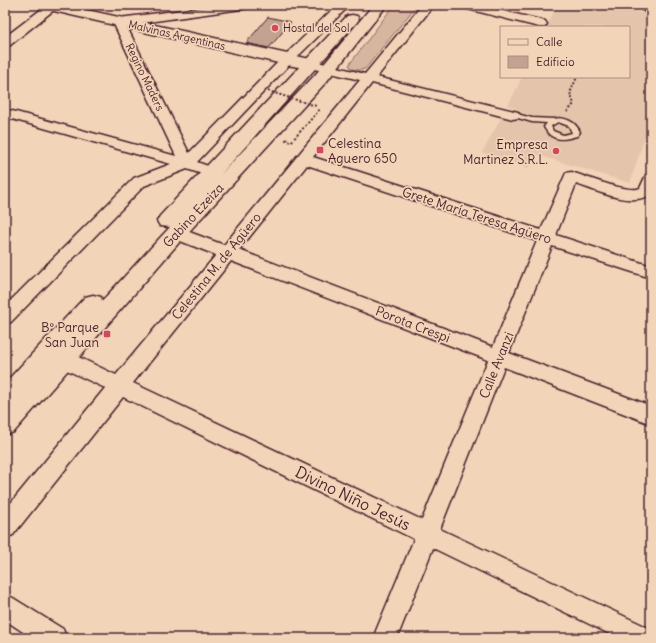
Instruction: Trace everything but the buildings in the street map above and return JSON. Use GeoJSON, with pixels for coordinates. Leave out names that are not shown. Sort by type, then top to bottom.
{"type":"FeatureCollection","features":[{"type":"Feature","properties":{"kind":"main road","name":"Gabino Ezeiza"},"geometry":{"type":"LineString","coordinates":[[5,424],[176,233],[319,66],[364,5]]}},
{"type":"Feature","properties":{"kind":"main road","name":"Gabino Ezeiza"},"geometry":{"type":"LineString","coordinates":[[8,392],[211,172],[380,5]]}},
{"type":"Feature","properties":{"kind":"main road","name":"Malvinas Argentinas"},"geometry":{"type":"LineString","coordinates":[[50,6],[319,66]]}},
{"type":"Feature","properties":{"kind":"street"},"geometry":{"type":"LineString","coordinates":[[118,22],[249,5]]}},
{"type":"Feature","properties":{"kind":"street"},"geometry":{"type":"LineString","coordinates":[[5,317],[139,182],[187,164],[287,60],[344,5]]}},
{"type":"Feature","properties":{"kind":"street","name":"Celestina M. de Agüero"},"geometry":{"type":"LineString","coordinates":[[5,527],[428,5]]}},
{"type":"Feature","properties":{"kind":"street"},"geometry":{"type":"LineString","coordinates":[[464,5],[541,24]]}},
{"type":"Feature","properties":{"kind":"street"},"geometry":{"type":"LineString","coordinates":[[641,5],[651,11]]}},
{"type":"Feature","properties":{"kind":"street"},"geometry":{"type":"LineString","coordinates":[[5,43],[50,6]]}},
{"type":"Feature","properties":{"kind":"street","name":"Regino Maders"},"geometry":{"type":"LineString","coordinates":[[118,22],[187,164]]}},
{"type":"Feature","properties":{"kind":"street"},"geometry":{"type":"LineString","coordinates":[[319,66],[513,115]]}},
{"type":"Feature","properties":{"kind":"street"},"geometry":{"type":"LineString","coordinates":[[5,113],[211,172]]}},
{"type":"Feature","properties":{"kind":"street","name":"Grete María Teresa Agüero"},"geometry":{"type":"LineString","coordinates":[[304,158],[651,272]]}},
{"type":"Feature","properties":{"kind":"street","name":"Calle Avanzi"},"geometry":{"type":"LineString","coordinates":[[385,638],[572,177],[621,193],[639,195],[648,191],[651,179]]}},
{"type":"Feature","properties":{"kind":"street","name":"Porota Crespi"},"geometry":{"type":"LineString","coordinates":[[176,233],[651,415]]}},
{"type":"Feature","properties":{"kind":"street","name":"Divino Niño Jesús"},"geometry":{"type":"LineString","coordinates":[[63,359],[644,638]]}},
{"type":"Feature","properties":{"kind":"street"},"geometry":{"type":"LineString","coordinates":[[5,606],[54,638]]}},
{"type":"Feature","properties":{"kind":"lane"},"geometry":{"type":"LineString","coordinates":[[513,115],[532,120],[561,120],[574,126],[576,132],[568,138],[563,138],[553,135],[532,120]]}},
{"type":"Feature","properties":{"kind":"lane"},"geometry":{"type":"LineString","coordinates":[[548,130],[548,125],[553,121]]}},
{"type":"Feature","properties":{"kind":"path"},"geometry":{"type":"LineString","coordinates":[[561,120],[574,104],[570,93],[577,78]]}},
{"type":"Feature","properties":{"kind":"path"},"geometry":{"type":"LineString","coordinates":[[268,91],[316,106],[311,112]]}},
{"type":"Feature","properties":{"kind":"path"},"geometry":{"type":"LineString","coordinates":[[291,134],[286,140],[291,142],[320,109]]}},
{"type":"Feature","properties":{"kind":"shaded area"},"geometry":{"type":"Polygon","coordinates":[[[394,5],[417,5],[365,69],[352,69],[349,65],[394,5]]]}},
{"type":"Feature","properties":{"kind":"shaded area"},"geometry":{"type":"Polygon","coordinates":[[[557,5],[605,5],[651,15],[651,117],[630,183],[534,154],[528,168],[482,153],[501,118],[511,120],[516,108],[508,106],[522,78],[630,78],[630,26],[546,26],[557,5]]]}},
{"type":"Feature","properties":{"kind":"place","name":"Hostal del Sol"},"geometry":{"type":"Point","coordinates":[275,28]}},
{"type":"Feature","properties":{"kind":"place","name":"Celestina Aguero 650"},"geometry":{"type":"Point","coordinates":[320,150]}},
{"type":"Feature","properties":{"kind":"place","name":"Empresa Martinez S.R.L."},"geometry":{"type":"Point","coordinates":[556,151]}},
{"type":"Feature","properties":{"kind":"place","name":"Bº Parque San Juan"},"geometry":{"type":"Point","coordinates":[107,334]}}]}
